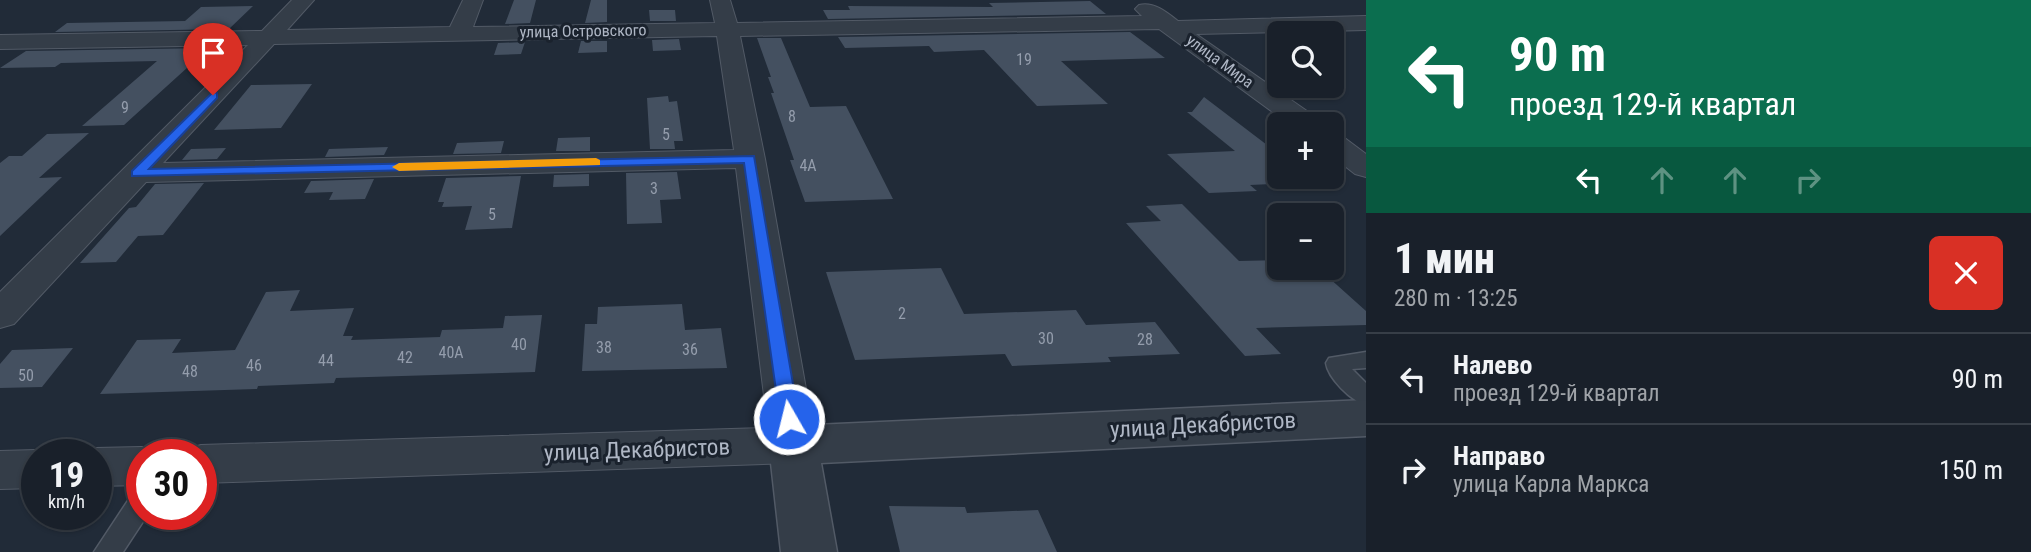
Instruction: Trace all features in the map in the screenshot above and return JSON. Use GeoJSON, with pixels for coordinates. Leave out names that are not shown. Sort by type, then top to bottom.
{"type":"FeatureCollection","features":[{"type":"Feature","properties":{"kind":"street"},"geometry":{"type":"LineString","coordinates":[[0,315],[304,0]]}},
{"type":"Feature","properties":{"kind":"street"},"geometry":{"type":"LineString","coordinates":[[459,33],[473,0]]}},
{"type":"Feature","properties":{"kind":"street","name":"улица Мира"},"geometry":{"type":"LineString","coordinates":[[1132,0],[1290,112]]}},
{"type":"Feature","properties":{"kind":"street"},"geometry":{"type":"LineString","coordinates":[[723,14],[750,159],[809,552]]}},
{"type":"Feature","properties":{"kind":"street","name":"улица Островского"},"geometry":{"type":"LineString","coordinates":[[0,42],[459,33],[723,14],[1170,25],[1366,23]]}},
{"type":"Feature","properties":{"kind":"street"},"geometry":{"type":"LineString","coordinates":[[1344,151],[1366,168]]}},
{"type":"Feature","properties":{"kind":"street"},"geometry":{"type":"LineString","coordinates":[[137,173],[750,159]]}},
{"type":"Feature","properties":{"kind":"street","name":"улица Декабристов"},"geometry":{"type":"LineString","coordinates":[[217,463],[793,445],[1366,418]]}},
{"type":"Feature","properties":{"kind":"street"},"geometry":{"type":"LineString","coordinates":[[0,470],[21,469]]}},
{"type":"Feature","properties":{"kind":"lane"},"geometry":{"type":"LineString","coordinates":[[1366,360],[1336,363],[1338,369],[1366,397]]}},
{"type":"Feature","properties":{"kind":"lane"},"geometry":{"type":"LineString","coordinates":[[108,552],[126,524]]}},
{"type":"Feature","properties":{"kind":"building"},"geometry":{"type":"Polygon","coordinates":[[[514,0],[536,0],[530,23],[505,24],[514,0]]]}},
{"type":"Feature","properties":{"kind":"building"},"geometry":{"type":"Polygon","coordinates":[[[591,0],[607,0],[607,22],[585,23],[591,0]]]}},
{"type":"Feature","properties":{"kind":"building"},"geometry":{"type":"Polygon","coordinates":[[[1090,1],[1106,14],[828,19],[823,10],[850,10],[848,6],[993,7],[989,3],[1090,1]]]}},
{"type":"Feature","properties":{"kind":"building"},"geometry":{"type":"Polygon","coordinates":[[[253,6],[229,29],[55,32],[67,23],[185,21],[201,7],[253,6]]]}},
{"type":"Feature","properties":{"kind":"building"},"geometry":{"type":"Polygon","coordinates":[[[649,10],[675,10],[676,21],[650,21],[649,10]]]}},
{"type":"Feature","properties":{"kind":"building"},"geometry":{"type":"Polygon","coordinates":[[[1130,32],[1165,58],[1061,61],[1108,104],[1037,106],[984,50],[934,52],[929,46],[845,48],[838,37],[1130,32]]]}},
{"type":"Feature","properties":{"kind":"building"},"geometry":{"type":"Polygon","coordinates":[[[757,38],[781,38],[810,107],[846,106],[893,199],[805,202],[790,160],[794,160],[771,93],[774,93],[768,77],[771,77],[757,38]]]}},
{"type":"Feature","properties":{"kind":"building"},"geometry":{"type":"Polygon","coordinates":[[[679,39],[681,50],[653,51],[652,40],[679,39]]]}},
{"type":"Feature","properties":{"kind":"building"},"geometry":{"type":"Polygon","coordinates":[[[581,41],[607,41],[607,52],[578,53],[581,41]]]}},
{"type":"Feature","properties":{"kind":"building"},"geometry":{"type":"Polygon","coordinates":[[[525,42],[521,54],[494,55],[498,43],[525,42]]]}},
{"type":"Feature","properties":{"kind":"building"},"geometry":{"type":"Polygon","coordinates":[[[209,48],[124,125],[82,126],[157,61],[61,63],[55,67],[0,68],[26,51],[209,48]]]}},
{"type":"Feature","properties":{"kind":"building"},"geometry":{"type":"Polygon","coordinates":[[[312,84],[281,128],[214,130],[251,85],[312,84]]]}},
{"type":"Feature","properties":{"kind":"building"},"geometry":{"type":"Polygon","coordinates":[[[668,96],[669,102],[677,101],[683,141],[674,141],[675,149],[650,149],[647,98],[668,96]]]}},
{"type":"Feature","properties":{"kind":"building"},"geometry":{"type":"Polygon","coordinates":[[[1204,97],[1267,145],[1267,184],[1250,185],[1257,191],[1209,193],[1167,154],[1235,151],[1187,112],[1192,112],[1204,97]]]}},
{"type":"Feature","properties":{"kind":"building"},"geometry":{"type":"Polygon","coordinates":[[[89,133],[39,178],[62,177],[0,236],[0,163],[9,156],[22,156],[47,134],[89,133]]]}},
{"type":"Feature","properties":{"kind":"building"},"geometry":{"type":"Polygon","coordinates":[[[590,137],[590,151],[556,151],[558,138],[590,137]]]}},
{"type":"Feature","properties":{"kind":"building"},"geometry":{"type":"Polygon","coordinates":[[[504,141],[501,153],[453,154],[457,143],[504,141]]]}},
{"type":"Feature","properties":{"kind":"building"},"geometry":{"type":"Polygon","coordinates":[[[388,147],[384,155],[325,157],[329,149],[388,147]]]}},
{"type":"Feature","properties":{"kind":"building"},"geometry":{"type":"Polygon","coordinates":[[[226,148],[217,159],[182,160],[191,149],[226,148]]]}},
{"type":"Feature","properties":{"kind":"building"},"geometry":{"type":"Polygon","coordinates":[[[677,172],[681,199],[660,200],[662,223],[627,224],[626,173],[677,172]]]}},
{"type":"Feature","properties":{"kind":"building"},"geometry":{"type":"Polygon","coordinates":[[[589,174],[589,186],[553,187],[554,175],[589,174]]]}},
{"type":"Feature","properties":{"kind":"building"},"geometry":{"type":"Polygon","coordinates":[[[521,176],[512,228],[465,230],[472,206],[442,207],[444,202],[438,202],[446,178],[521,176]]]}},
{"type":"Feature","properties":{"kind":"building"},"geometry":{"type":"Polygon","coordinates":[[[374,179],[365,199],[329,200],[333,192],[304,193],[311,181],[374,179]]]}},
{"type":"Feature","properties":{"kind":"building"},"geometry":{"type":"Polygon","coordinates":[[[204,183],[163,235],[138,236],[116,262],[80,263],[129,208],[136,207],[155,184],[204,183]]]}},
{"type":"Feature","properties":{"kind":"building"},"geometry":{"type":"Polygon","coordinates":[[[1182,204],[1239,261],[1267,260],[1267,280],[1331,280],[1366,311],[1366,325],[1256,328],[1281,354],[1245,356],[1126,223],[1161,221],[1146,206],[1182,204]]]}},
{"type":"Feature","properties":{"kind":"building"},"geometry":{"type":"Polygon","coordinates":[[[941,268],[964,314],[1076,310],[1086,325],[1155,322],[1180,354],[1108,357],[1111,362],[1012,366],[1005,354],[855,360],[826,272],[941,268]]]}},
{"type":"Feature","properties":{"kind":"building"},"geometry":{"type":"Polygon","coordinates":[[[300,290],[290,311],[354,308],[343,336],[353,336],[351,340],[440,337],[442,330],[503,328],[505,316],[542,315],[535,372],[336,378],[334,383],[258,386],[257,389],[100,394],[137,340],[181,339],[172,353],[235,350],[266,292],[300,290]]]}},
{"type":"Feature","properties":{"kind":"building"},"geometry":{"type":"Polygon","coordinates":[[[682,304],[685,330],[721,328],[727,368],[582,371],[585,324],[597,324],[598,307],[682,304]]]}},
{"type":"Feature","properties":{"kind":"building"},"geometry":{"type":"Polygon","coordinates":[[[73,348],[42,387],[0,388],[0,364],[12,350],[73,348]]]}},
{"type":"Feature","properties":{"kind":"building"},"geometry":{"type":"Polygon","coordinates":[[[889,506],[965,507],[967,513],[1038,510],[1057,552],[900,552],[889,506]]]}},
{"type":"Feature","properties":{"kind":"slow traffic"},"geometry":{"type":"LineString","coordinates":[[399,167],[596,162]]}},
{"type":"Feature","properties":{"kind":"route"},"geometry":{"type":"LineString","coordinates":[[213,95],[137,173],[750,159],[789,419]]}}]}
